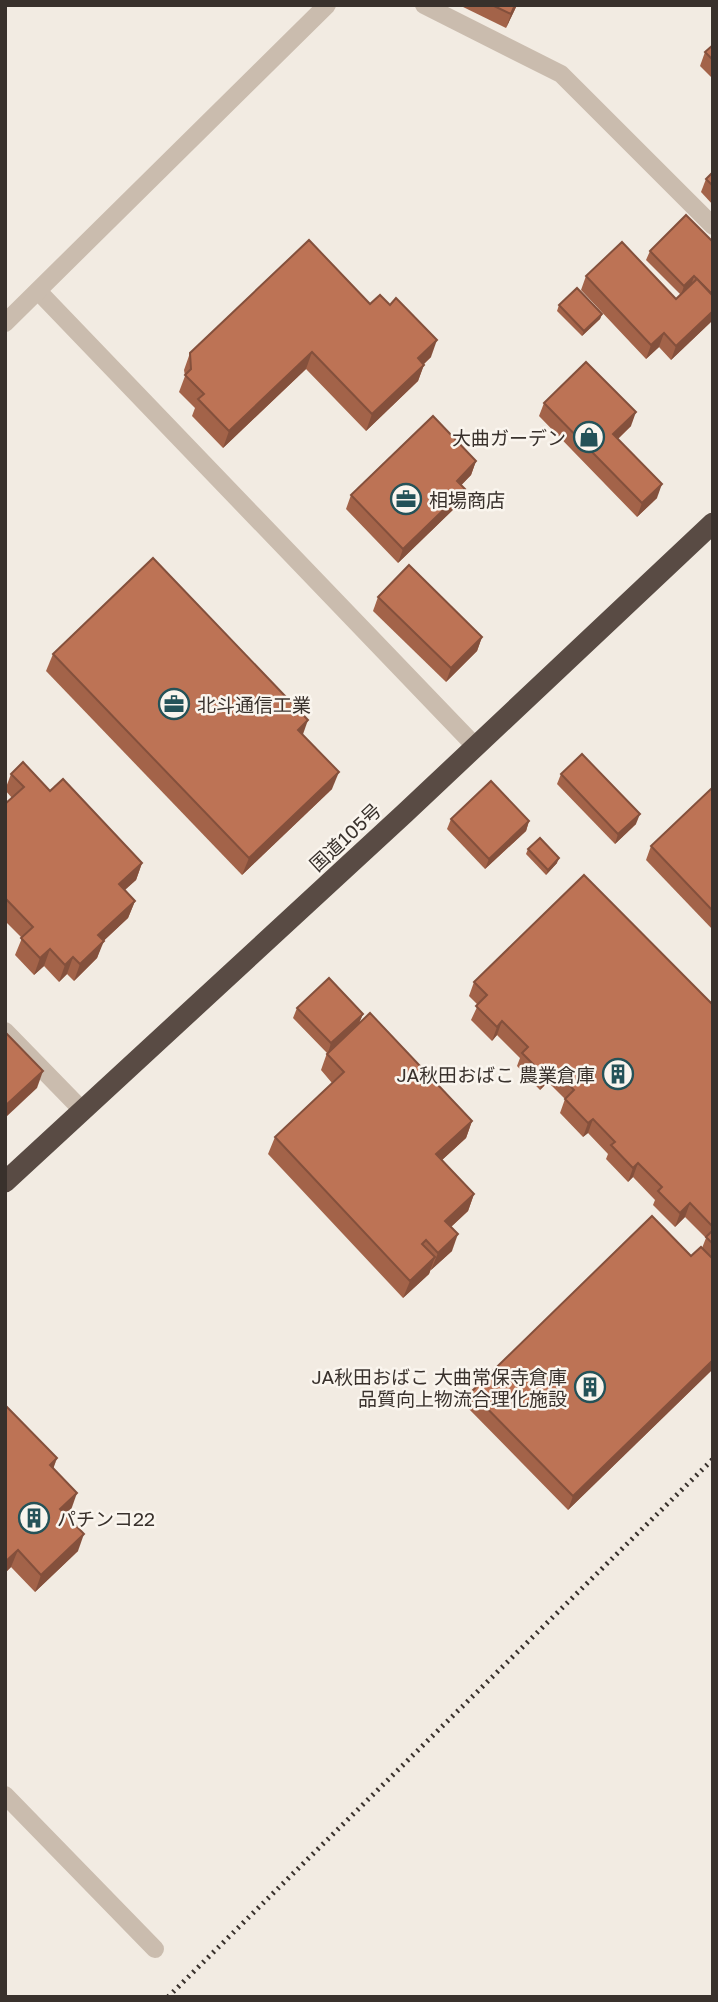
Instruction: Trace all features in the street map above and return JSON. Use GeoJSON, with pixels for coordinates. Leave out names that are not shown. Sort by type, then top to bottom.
{"type":"FeatureCollection","features":[{"type":"Feature","properties":{"kind":"highway","name":"国道105号"},"geometry":{"type":"LineString","coordinates":[[5,1182],[476,747],[713,523]]}},
{"type":"Feature","properties":{"kind":"street"},"geometry":{"type":"LineString","coordinates":[[5,323],[327,5]]}},
{"type":"Feature","properties":{"kind":"street"},"geometry":{"type":"LineString","coordinates":[[424,5],[561,74],[713,226]]}},
{"type":"Feature","properties":{"kind":"street"},"geometry":{"type":"LineString","coordinates":[[38,291],[476,747]]}},
{"type":"Feature","properties":{"kind":"street"},"geometry":{"type":"LineString","coordinates":[[5,1031],[82,1110]]}},
{"type":"Feature","properties":{"kind":"street"},"geometry":{"type":"LineString","coordinates":[[5,1795],[155,1949]]}},
{"type":"Feature","properties":{"kind":"building"},"geometry":{"type":"Polygon","coordinates":[[[492,5],[515,5],[511,14],[492,5]]]}},
{"type":"Feature","properties":{"kind":"building"},"geometry":{"type":"Polygon","coordinates":[[[713,45],[713,60],[705,52],[713,45]]]}},
{"type":"Feature","properties":{"kind":"building"},"geometry":{"type":"Polygon","coordinates":[[[713,172],[713,186],[706,179],[713,172]]]}},
{"type":"Feature","properties":{"kind":"building"},"geometry":{"type":"Polygon","coordinates":[[[686,215],[713,242],[713,295],[694,276],[684,286],[650,251],[686,215]]]}},
{"type":"Feature","properties":{"kind":"building"},"geometry":{"type":"Polygon","coordinates":[[[309,240],[370,304],[380,295],[390,305],[396,298],[437,340],[418,358],[424,365],[372,414],[312,352],[229,431],[198,399],[204,394],[185,375],[191,369],[190,353],[309,240]]]}},
{"type":"Feature","properties":{"kind":"building"},"geometry":{"type":"Polygon","coordinates":[[[622,242],[676,299],[697,279],[713,296],[713,311],[676,346],[664,333],[651,345],[586,276],[622,242]]]}},
{"type":"Feature","properties":{"kind":"building"},"geometry":{"type":"Polygon","coordinates":[[[577,288],[602,314],[584,331],[559,305],[577,288]]]}},
{"type":"Feature","properties":{"kind":"building","name":"大曲ガーデン"},"geometry":{"type":"Polygon","coordinates":[[[586,362],[636,412],[613,434],[662,484],[642,503],[544,403],[586,362]]]}},
{"type":"Feature","properties":{"kind":"building","name":"相場商店"},"geometry":{"type":"Polygon","coordinates":[[[433,416],[476,461],[457,481],[465,489],[403,549],[351,495],[433,416]]]}},
{"type":"Feature","properties":{"kind":"building","name":"北斗通信工業"},"geometry":{"type":"Polygon","coordinates":[[[153,558],[308,720],[298,730],[339,772],[249,858],[53,654],[153,558]]]}},
{"type":"Feature","properties":{"kind":"building"},"geometry":{"type":"Polygon","coordinates":[[[409,565],[482,637],[451,668],[378,597],[409,565]]]}},
{"type":"Feature","properties":{"kind":"building"},"geometry":{"type":"Polygon","coordinates":[[[582,754],[640,814],[618,834],[561,774],[582,754]]]}},
{"type":"Feature","properties":{"kind":"building"},"geometry":{"type":"Polygon","coordinates":[[[23,762],[50,791],[63,779],[142,863],[119,884],[135,901],[98,935],[104,941],[80,964],[73,957],[65,965],[50,949],[40,958],[21,938],[33,927],[5,898],[5,804],[24,787],[11,774],[23,762]]]}},
{"type":"Feature","properties":{"kind":"building"},"geometry":{"type":"Polygon","coordinates":[[[491,781],[529,821],[489,859],[451,819],[491,781]]]}},
{"type":"Feature","properties":{"kind":"building"},"geometry":{"type":"Polygon","coordinates":[[[713,787],[713,911],[651,846],[713,787]]]}},
{"type":"Feature","properties":{"kind":"building"},"geometry":{"type":"Polygon","coordinates":[[[540,838],[559,858],[548,870],[528,849],[540,838]]]}},
{"type":"Feature","properties":{"kind":"building","name":"JA秋田おばこ 農業倉庫"},"geometry":{"type":"Polygon","coordinates":[[[584,875],[713,1005],[713,1227],[690,1203],[680,1213],[658,1191],[662,1187],[638,1163],[633,1168],[611,1145],[615,1142],[593,1119],[588,1123],[565,1099],[574,1090],[553,1068],[545,1076],[522,1053],[528,1047],[502,1021],[497,1027],[476,1006],[487,995],[474,982],[584,875]]]}},
{"type":"Feature","properties":{"kind":"building"},"geometry":{"type":"Polygon","coordinates":[[[329,978],[363,1014],[331,1043],[297,1008],[329,978]]]}},
{"type":"Feature","properties":{"kind":"building"},"geometry":{"type":"Polygon","coordinates":[[[370,1013],[472,1121],[436,1154],[474,1194],[445,1221],[458,1234],[438,1253],[426,1240],[422,1244],[435,1257],[410,1281],[275,1137],[344,1072],[327,1054],[370,1013]]]}},
{"type":"Feature","properties":{"kind":"building"},"geometry":{"type":"Polygon","coordinates":[[[5,1032],[43,1071],[5,1106],[5,1032]]]}},
{"type":"Feature","properties":{"kind":"building","name":"JA秋田おばこ 大曲常保寺倉庫 品質向上物流合理化施設"},"geometry":{"type":"Polygon","coordinates":[[[652,1216],[691,1256],[701,1247],[713,1259],[713,1360],[573,1496],[471,1392],[652,1216]]]}},
{"type":"Feature","properties":{"kind":"building"},"geometry":{"type":"Polygon","coordinates":[[[713,1230],[713,1244],[706,1237],[713,1230]]]}},
{"type":"Feature","properties":{"kind":"building","name":"パチンコ22"},"geometry":{"type":"Polygon","coordinates":[[[5,1405],[57,1458],[50,1465],[77,1493],[60,1509],[84,1534],[41,1575],[18,1550],[5,1562],[5,1405]]]}},
{"type":"Feature","properties":{"kind":"railway"},"geometry":{"type":"LineString","coordinates":[[168,1997],[713,1459]]}},
{"type":"Feature","properties":{"kind":"place","name":"大曲ガーデン"},"geometry":{"type":"Point","coordinates":[589,437]}},
{"type":"Feature","properties":{"kind":"place","name":"相場商店"},"geometry":{"type":"Point","coordinates":[406,499]}},
{"type":"Feature","properties":{"kind":"place","name":"北斗通信工業"},"geometry":{"type":"Point","coordinates":[174,704]}},
{"type":"Feature","properties":{"kind":"place","name":"JA秋田おばこ 農業倉庫"},"geometry":{"type":"Point","coordinates":[618,1074]}},
{"type":"Feature","properties":{"kind":"place","name":"JA秋田おばこ 大曲常保寺倉庫 品質向上物流合理化施設"},"geometry":{"type":"Point","coordinates":[590,1387]}},
{"type":"Feature","properties":{"kind":"place","name":"パチンコ22"},"geometry":{"type":"Point","coordinates":[34,1518]}}]}
